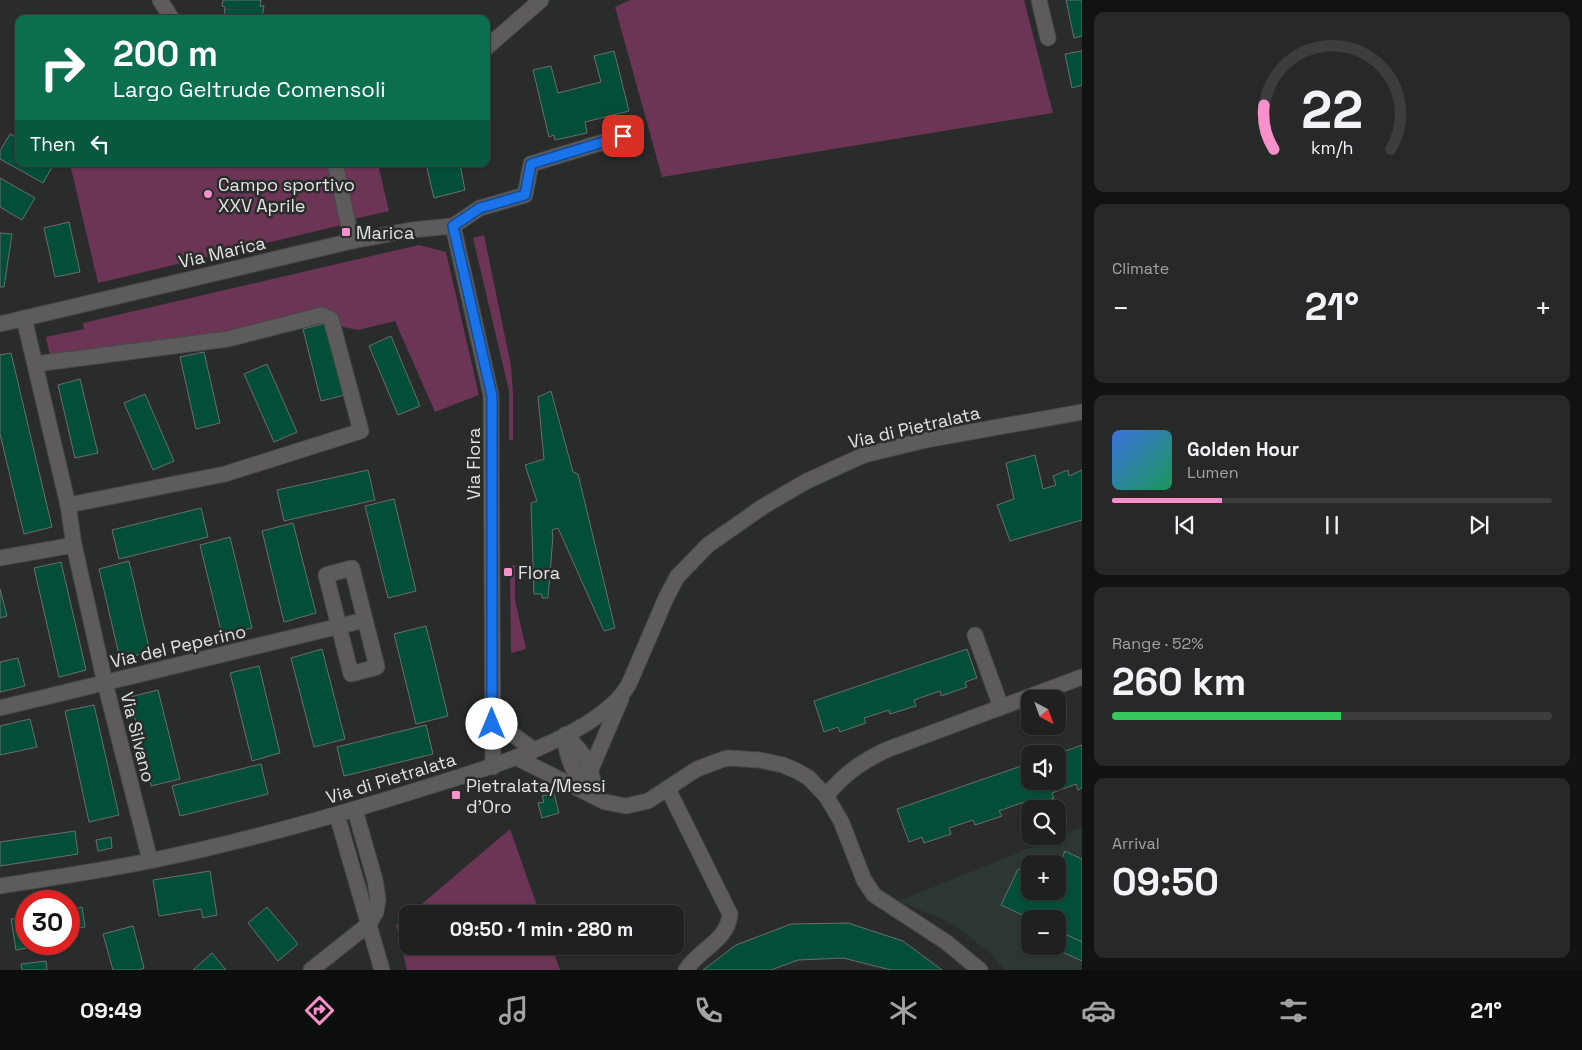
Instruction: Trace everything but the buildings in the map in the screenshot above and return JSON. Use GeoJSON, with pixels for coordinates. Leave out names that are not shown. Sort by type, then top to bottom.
{"type":"FeatureCollection","features":[{"type":"Feature","properties":{"kind":"street"},"geometry":{"type":"LineString","coordinates":[[160,0],[169,15]]}},
{"type":"Feature","properties":{"kind":"street"},"geometry":{"type":"LineString","coordinates":[[490,45],[541,0]]}},
{"type":"Feature","properties":{"kind":"street"},"geometry":{"type":"LineString","coordinates":[[1039,0],[1048,38]]}},
{"type":"Feature","properties":{"kind":"street"},"geometry":{"type":"LineString","coordinates":[[453,226],[480,208],[525,195],[531,164],[623,136]]}},
{"type":"Feature","properties":{"kind":"street"},"geometry":{"type":"LineString","coordinates":[[336,167],[352,241]]}},
{"type":"Feature","properties":{"kind":"street","name":"Via Marica"},"geometry":{"type":"LineString","coordinates":[[0,324],[352,241],[411,230],[453,226]]}},
{"type":"Feature","properties":{"kind":"street","name":"Via Flora"},"geometry":{"type":"LineString","coordinates":[[453,226],[492,396],[493,767]]}},
{"type":"Feature","properties":{"kind":"street"},"geometry":{"type":"LineString","coordinates":[[35,364],[228,339],[322,315],[331,319],[361,431],[225,474],[68,505]]}},
{"type":"Feature","properties":{"kind":"street","name":"Via Silvano"},"geometry":{"type":"LineString","coordinates":[[24,318],[68,505],[74,545],[105,682],[150,860]]}},
{"type":"Feature","properties":{"kind":"street","name":"Via di Pietralata"},"geometry":{"type":"LineString","coordinates":[[0,886],[150,860],[235,841],[355,810],[517,758],[565,735],[602,713],[624,694],[677,577],[693,558],[708,545],[764,506],[807,481],[864,455],[926,440],[1082,412]]}},
{"type":"Feature","properties":{"kind":"street"},"geometry":{"type":"LineString","coordinates":[[0,558],[74,545]]}},
{"type":"Feature","properties":{"kind":"street"},"geometry":{"type":"LineString","coordinates":[[352,568],[378,667],[351,674],[339,626],[326,575],[352,568]]}},
{"type":"Feature","properties":{"kind":"street","name":"Via del Peperino"},"geometry":{"type":"LineString","coordinates":[[0,708],[365,620]]}},
{"type":"Feature","properties":{"kind":"street"},"geometry":{"type":"LineString","coordinates":[[975,634],[1001,707]]}},
{"type":"Feature","properties":{"kind":"street"},"geometry":{"type":"LineString","coordinates":[[826,796],[851,770],[886,750],[1082,677]]}},
{"type":"Feature","properties":{"kind":"street"},"geometry":{"type":"LineString","coordinates":[[591,769],[624,694]]}},
{"type":"Feature","properties":{"kind":"street","name":"Via Flora"},"geometry":{"type":"LineString","coordinates":[[492,706],[505,729],[534,750]]}},
{"type":"Feature","properties":{"kind":"street"},"geometry":{"type":"LineString","coordinates":[[565,735],[582,751],[591,769],[596,797]]}},
{"type":"Feature","properties":{"kind":"street"},"geometry":{"type":"LineString","coordinates":[[565,735],[566,750],[576,775],[580,782],[596,797]]}},
{"type":"Feature","properties":{"kind":"street"},"geometry":{"type":"LineString","coordinates":[[517,758],[609,804],[626,806],[648,801],[697,769],[728,758],[760,760],[783,765],[797,771],[808,778],[826,796],[841,821],[864,880],[874,894],[946,942],[980,970]]}},
{"type":"Feature","properties":{"kind":"street"},"geometry":{"type":"LineString","coordinates":[[668,789],[730,914],[728,926],[722,936],[696,956],[686,970]]}},
{"type":"Feature","properties":{"kind":"street"},"geometry":{"type":"LineString","coordinates":[[311,970],[369,924],[376,912],[378,899],[372,864],[355,810]]}},
{"type":"Feature","properties":{"kind":"street"},"geometry":{"type":"LineString","coordinates":[[337,815],[382,970]]}},
{"type":"Feature","properties":{"kind":"shaded area"},"geometry":{"type":"Polygon","coordinates":[[[630,0],[1024,0],[1053,113],[662,177],[615,7],[630,0]]]}},
{"type":"Feature","properties":{"kind":"shaded area","name":"Campo sportivo XXV Aprile"},"geometry":{"type":"Polygon","coordinates":[[[71,167],[333,167],[346,224],[98,283],[71,167]]]}},
{"type":"Feature","properties":{"kind":"shaded area"},"geometry":{"type":"Polygon","coordinates":[[[342,167],[379,167],[389,211],[354,219],[342,167]]]}},
{"type":"Feature","properties":{"kind":"shaded area"},"geometry":{"type":"Polygon","coordinates":[[[484,235],[511,366],[513,440],[509,440],[509,391],[473,238],[484,235]]]}},
{"type":"Feature","properties":{"kind":"shaded area"},"geometry":{"type":"Polygon","coordinates":[[[419,245],[446,252],[479,395],[435,412],[395,321],[358,330],[338,326],[332,310],[327,308],[222,333],[50,356],[46,337],[84,329],[83,323],[419,245]]]}},
{"type":"Feature","properties":{"kind":"shaded area"},"geometry":{"type":"Polygon","coordinates":[[[515,565],[515,600],[526,649],[511,653],[510,566],[515,565]]]}},
{"type":"Feature","properties":{"kind":"shaded area"},"geometry":{"type":"Polygon","coordinates":[[[1082,827],[1082,970],[1005,970],[989,952],[966,934],[942,919],[898,901],[1037,845],[1066,845],[1066,833],[1082,827]]]}},
{"type":"Feature","properties":{"kind":"shaded area"},"geometry":{"type":"Polygon","coordinates":[[[510,829],[537,905],[421,905],[510,829]]]}},
{"type":"Feature","properties":{"kind":"shaded area"},"geometry":{"type":"Polygon","coordinates":[[[399,922],[399,937],[396,925],[399,922]]]}},
{"type":"Feature","properties":{"kind":"shaded area"},"geometry":{"type":"Polygon","coordinates":[[[403,955],[554,955],[560,970],[407,970],[403,955]]]}},
{"type":"Feature","properties":{"kind":"place","name":"Campo sportivo XXV Aprile"},"geometry":{"type":"Point","coordinates":[208,194]}},
{"type":"Feature","properties":{"kind":"place","name":"Marica"},"geometry":{"type":"Point","coordinates":[346,232]}},
{"type":"Feature","properties":{"kind":"place","name":"Flora"},"geometry":{"type":"Point","coordinates":[508,572]}},
{"type":"Feature","properties":{"kind":"place","name":"Pietralata/Messi d'Oro"},"geometry":{"type":"Point","coordinates":[456,795]}},
{"type":"Feature","properties":{"kind":"route"},"geometry":{"type":"LineString","coordinates":[[492,724],[492,396],[453,226],[480,208],[525,195],[531,164],[623,136]]}}]}
